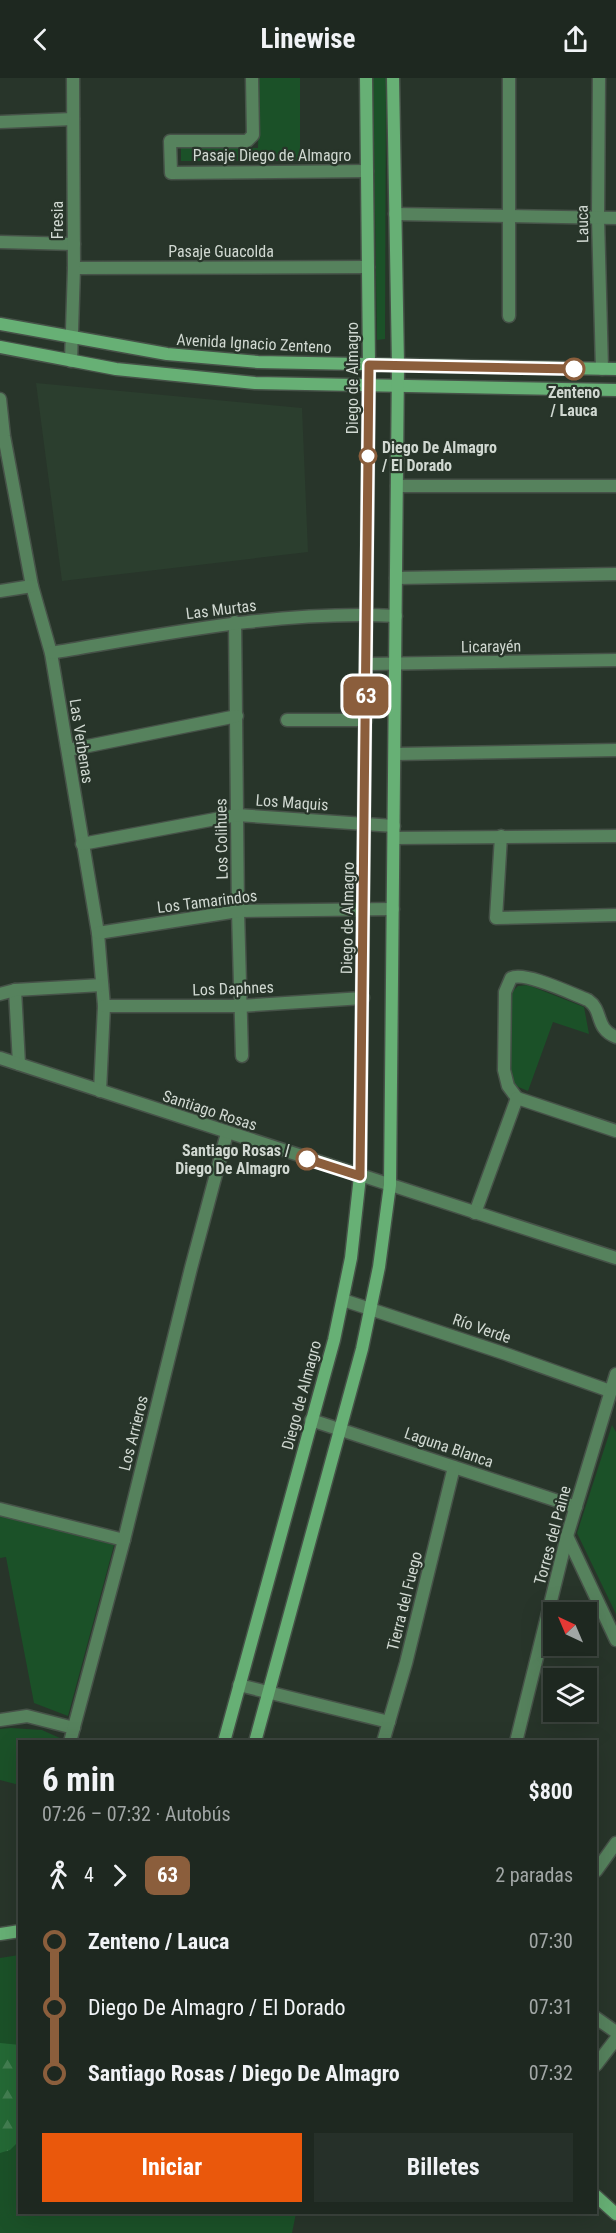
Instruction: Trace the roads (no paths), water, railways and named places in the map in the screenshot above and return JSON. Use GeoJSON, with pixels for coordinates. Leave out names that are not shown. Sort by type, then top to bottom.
{"type":"FeatureCollection","features":[{"type":"Feature","properties":{"kind":"main road","name":"Diego de Almagro"},"geometry":{"type":"LineString","coordinates":[[225,1740],[343,1300],[355,1226],[360,1176],[369,387],[366,78]]}},
{"type":"Feature","properties":{"kind":"main road"},"geometry":{"type":"LineString","coordinates":[[256,1740],[371,1308],[383,1245],[390,1185],[398,387],[393,78]]}},
{"type":"Feature","properties":{"kind":"main road","name":"Avenida Ignacio Zenteno"},"geometry":{"type":"LineString","coordinates":[[0,324],[157,353],[215,359],[301,364],[616,369]]}},
{"type":"Feature","properties":{"kind":"main road"},"geometry":{"type":"LineString","coordinates":[[0,347],[71,361],[208,380],[369,387],[616,390]]}},
{"type":"Feature","properties":{"kind":"main road"},"geometry":{"type":"LineString","coordinates":[[0,1934],[18,1931]]}},
{"type":"Feature","properties":{"kind":"main road"},"geometry":{"type":"LineString","coordinates":[[597,2197],[616,2214]]}},
{"type":"Feature","properties":{"kind":"street","name":"Fresia"},"geometry":{"type":"LineString","coordinates":[[71,361],[74,268],[73,78]]}},
{"type":"Feature","properties":{"kind":"street","name":"Pasaje Diego de Almagro"},"geometry":{"type":"LineString","coordinates":[[252,78],[253,135],[247,141],[170,141],[171,173],[367,171]]}},
{"type":"Feature","properties":{"kind":"street"},"geometry":{"type":"LineString","coordinates":[[509,78],[509,316]]}},
{"type":"Feature","properties":{"kind":"street","name":"Lauca"},"geometry":{"type":"LineString","coordinates":[[599,78],[598,218],[602,369]]}},
{"type":"Feature","properties":{"kind":"street"},"geometry":{"type":"LineString","coordinates":[[0,122],[73,119]]}},
{"type":"Feature","properties":{"kind":"street"},"geometry":{"type":"LineString","coordinates":[[395,214],[616,218]]}},
{"type":"Feature","properties":{"kind":"street"},"geometry":{"type":"LineString","coordinates":[[0,242],[74,244]]}},
{"type":"Feature","properties":{"kind":"street","name":"Pasaje Guacolda"},"geometry":{"type":"LineString","coordinates":[[74,268],[368,267]]}},
{"type":"Feature","properties":{"kind":"street","name":"Las Verbenas"},"geometry":{"type":"LineString","coordinates":[[0,399],[1,425],[32,586],[51,652],[98,933],[104,1006],[100,1092]]}},
{"type":"Feature","properties":{"kind":"street"},"geometry":{"type":"LineString","coordinates":[[397,486],[616,486]]}},
{"type":"Feature","properties":{"kind":"street"},"geometry":{"type":"LineString","coordinates":[[396,578],[616,574]]}},
{"type":"Feature","properties":{"kind":"street"},"geometry":{"type":"LineString","coordinates":[[0,591],[32,586]]}},
{"type":"Feature","properties":{"kind":"street","name":"Las Murtas"},"geometry":{"type":"LineString","coordinates":[[51,652],[235,622],[367,614],[396,616]]}},
{"type":"Feature","properties":{"kind":"street","name":"Los Colihues"},"geometry":{"type":"LineString","coordinates":[[235,622],[242,1056]]}},
{"type":"Feature","properties":{"kind":"street","name":"Licarayén"},"geometry":{"type":"LineString","coordinates":[[367,664],[616,660]]}},
{"type":"Feature","properties":{"kind":"street"},"geometry":{"type":"LineString","coordinates":[[68,750],[237,716]]}},
{"type":"Feature","properties":{"kind":"street"},"geometry":{"type":"LineString","coordinates":[[287,720],[366,720]]}},
{"type":"Feature","properties":{"kind":"street"},"geometry":{"type":"LineString","coordinates":[[395,754],[616,750]]}},
{"type":"Feature","properties":{"kind":"street","name":"Los Maquis"},"geometry":{"type":"LineString","coordinates":[[82,844],[237,815],[364,823],[394,832],[501,836],[616,836]]}},
{"type":"Feature","properties":{"kind":"street"},"geometry":{"type":"LineString","coordinates":[[501,836],[496,918],[616,915]]}},
{"type":"Feature","properties":{"kind":"street","name":"Los Tamarindos"},"geometry":{"type":"LineString","coordinates":[[98,933],[238,911],[393,909]]}},
{"type":"Feature","properties":{"kind":"street"},"geometry":{"type":"LineString","coordinates":[[616,1037],[603,1029],[594,1005],[588,1000],[531,979],[519,976],[511,978],[505,992],[504,1070],[508,1086],[517,1098],[616,1131]]}},
{"type":"Feature","properties":{"kind":"street"},"geometry":{"type":"LineString","coordinates":[[0,994],[15,990],[102,985]]}},
{"type":"Feature","properties":{"kind":"street"},"geometry":{"type":"LineString","coordinates":[[15,990],[19,1064]]}},
{"type":"Feature","properties":{"kind":"street","name":"Los Daphnes"},"geometry":{"type":"LineString","coordinates":[[104,1006],[240,1006],[363,998]]}},
{"type":"Feature","properties":{"kind":"street","name":"Santiago Rosas"},"geometry":{"type":"LineString","coordinates":[[0,1058],[616,1258]]}},
{"type":"Feature","properties":{"kind":"street"},"geometry":{"type":"LineString","coordinates":[[475,1213],[517,1098]]}},
{"type":"Feature","properties":{"kind":"street","name":"Los Arrieros"},"geometry":{"type":"LineString","coordinates":[[71,1740],[124,1540],[191,1268],[228,1133]]}},
{"type":"Feature","properties":{"kind":"street","name":"Río Verde"},"geometry":{"type":"LineString","coordinates":[[343,1300],[371,1308],[609,1395]]}},
{"type":"Feature","properties":{"kind":"street","name":"Torres del Paine"},"geometry":{"type":"LineString","coordinates":[[516,1740],[567,1536],[616,1374]]}},
{"type":"Feature","properties":{"kind":"street"},"geometry":{"type":"LineString","coordinates":[[609,1395],[616,1412]]}},
{"type":"Feature","properties":{"kind":"street","name":"Laguna Blanca"},"geometry":{"type":"LineString","coordinates":[[311,1420],[576,1507]]}},
{"type":"Feature","properties":{"kind":"street","name":"Tierra del Fuego"},"geometry":{"type":"LineString","coordinates":[[384,1740],[406,1663],[454,1467]]}},
{"type":"Feature","properties":{"kind":"street"},"geometry":{"type":"LineString","coordinates":[[0,1509],[124,1540]]}},
{"type":"Feature","properties":{"kind":"street"},"geometry":{"type":"LineString","coordinates":[[567,1536],[616,1640]]}},
{"type":"Feature","properties":{"kind":"street"},"geometry":{"type":"LineString","coordinates":[[239,1685],[389,1722]]}},
{"type":"Feature","properties":{"kind":"street"},"geometry":{"type":"LineString","coordinates":[[0,1720],[27,1716],[74,1728]]}},
{"type":"Feature","properties":{"kind":"street"},"geometry":{"type":"LineString","coordinates":[[597,1870],[616,1843]]}},
{"type":"Feature","properties":{"kind":"street"},"geometry":{"type":"LineString","coordinates":[[597,2019],[616,2032]]}},
{"type":"Feature","properties":{"kind":"street"},"geometry":{"type":"LineString","coordinates":[[597,2064],[616,2039]]}},
{"type":"Feature","properties":{"kind":"place","name":"Zenteno / Lauca"},"geometry":{"type":"Point","coordinates":[574,369]}},
{"type":"Feature","properties":{"kind":"place","name":"Diego De Almagro / El Dorado"},"geometry":{"type":"Point","coordinates":[368,456]}},
{"type":"Feature","properties":{"kind":"place","name":"Santiago Rosas / Diego De Almagro"},"geometry":{"type":"Point","coordinates":[307,1159]}}]}
